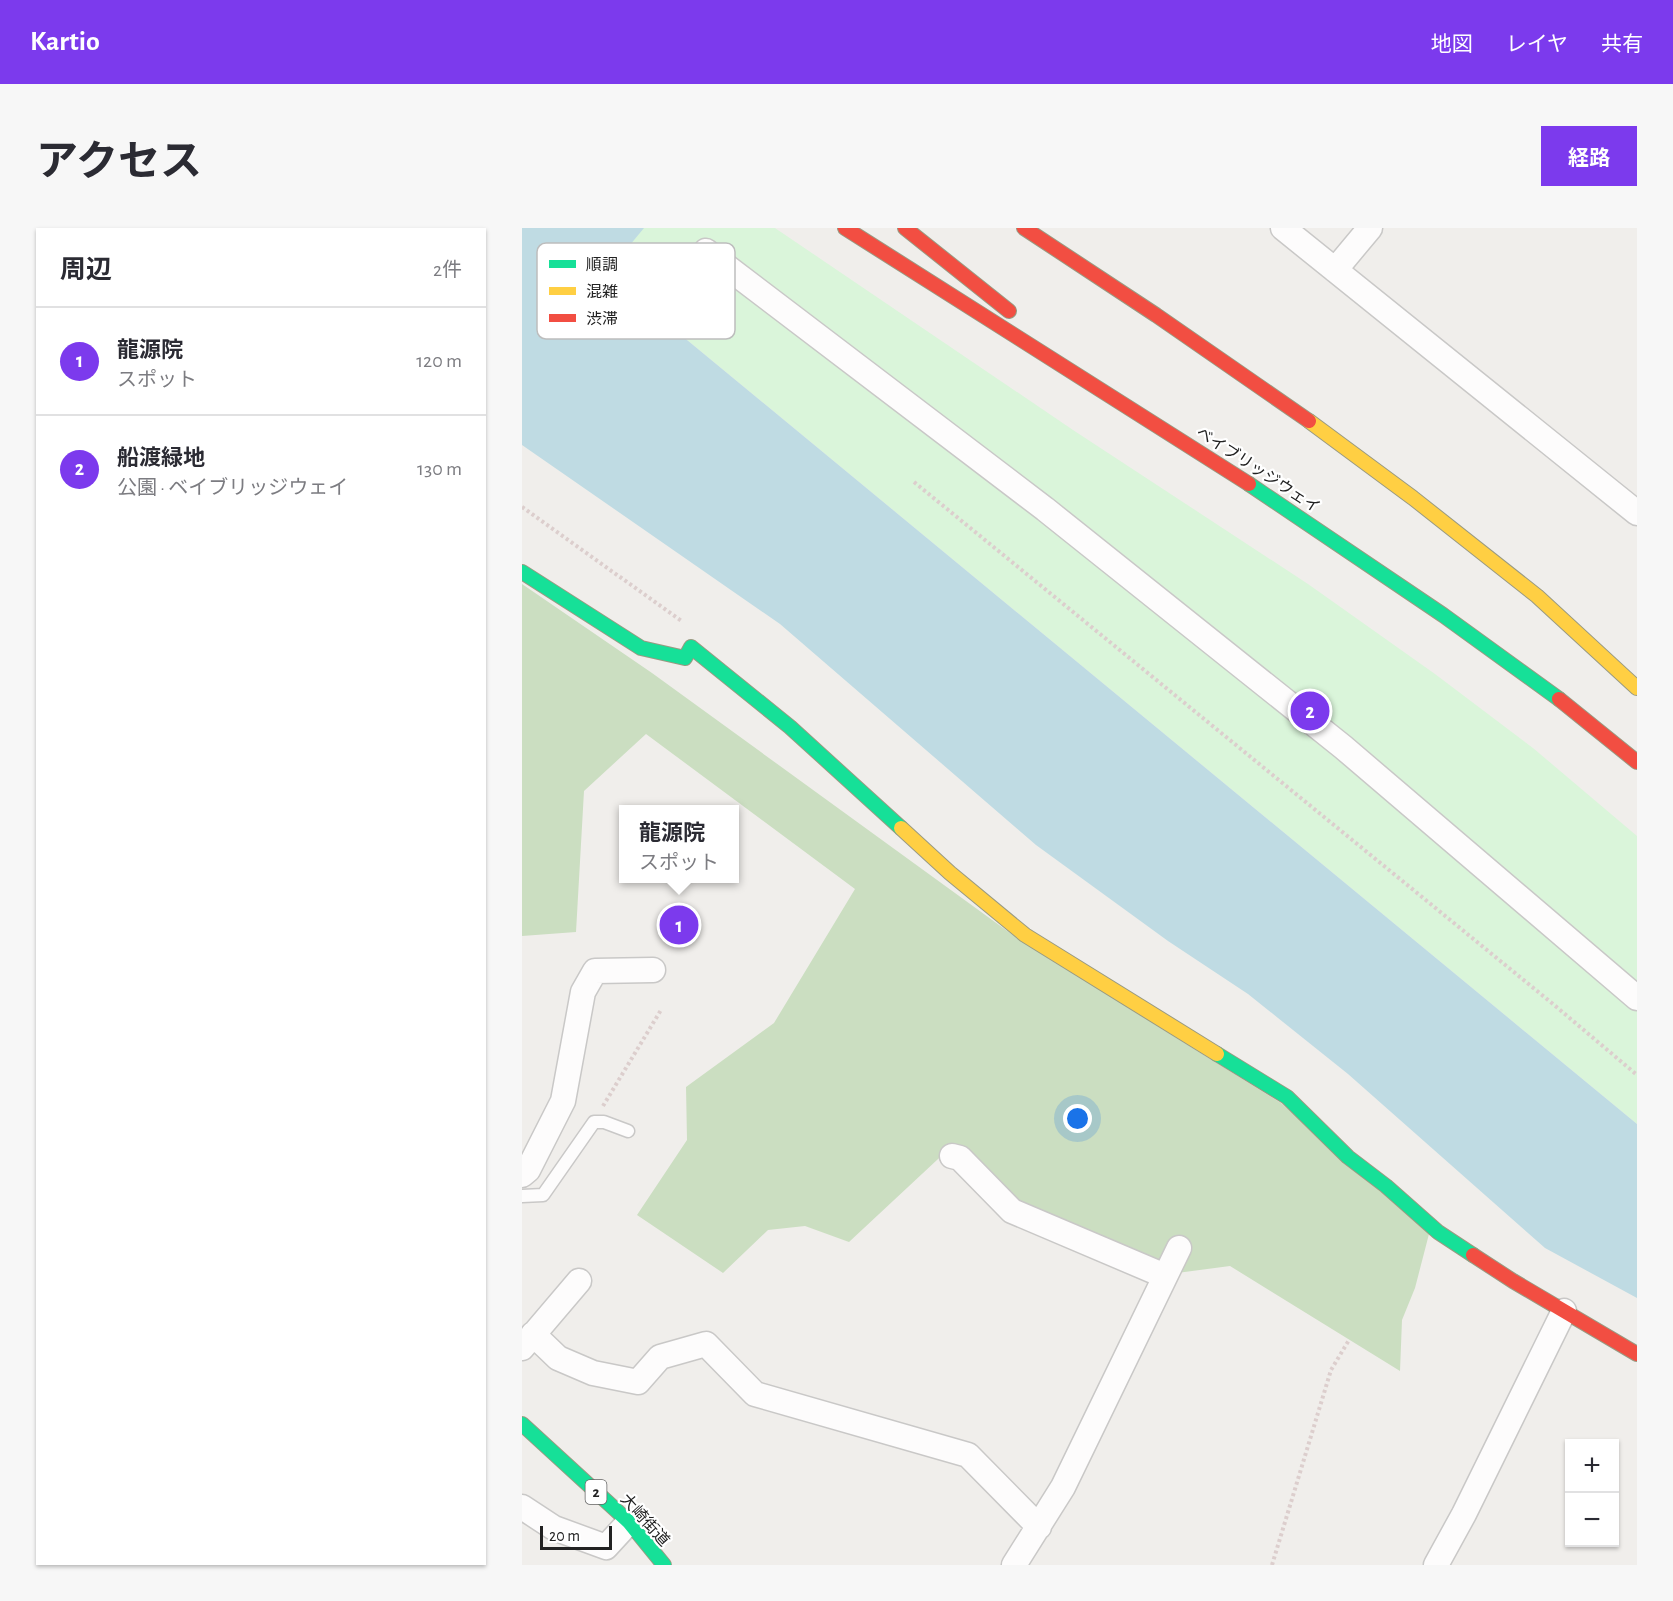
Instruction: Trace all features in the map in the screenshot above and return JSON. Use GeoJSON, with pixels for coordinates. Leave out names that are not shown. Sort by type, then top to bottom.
{"type":"FeatureCollection","features":[{"type":"Feature","properties":{"kind":"street","name":"ベイブリッジウェイ"},"geometry":{"type":"LineString","coordinates":[[845,228],[1082,376],[1353,552],[1503,657],[1592,723],[1637,762]]}},
{"type":"Feature","properties":{"kind":"street"},"geometry":{"type":"LineString","coordinates":[[905,228],[989,294],[1082,376]]}},
{"type":"Feature","properties":{"kind":"street"},"geometry":{"type":"LineString","coordinates":[[1024,228],[1191,338],[1332,436],[1438,516],[1537,596],[1578,631],[1637,688]]}},
{"type":"Feature","properties":{"kind":"street"},"geometry":{"type":"LineString","coordinates":[[1283,228],[1637,513]]}},
{"type":"Feature","properties":{"kind":"street"},"geometry":{"type":"LineString","coordinates":[[1335,270],[1370,228]]}},
{"type":"Feature","properties":{"kind":"street"},"geometry":{"type":"LineString","coordinates":[[735,273],[1045,508],[1334,740],[1637,998]]}},
{"type":"Feature","properties":{"kind":"street"},"geometry":{"type":"LineString","coordinates":[[522,572],[641,648],[685,658],[691,647],[790,727],[950,873],[1025,935],[1287,1097],[1348,1157],[1386,1186],[1438,1232],[1637,1354]]}},
{"type":"Feature","properties":{"kind":"street"},"geometry":{"type":"LineString","coordinates":[[522,1175],[528,1170],[563,1101],[583,992],[595,971],[653,970]]}},
{"type":"Feature","properties":{"kind":"street"},"geometry":{"type":"LineString","coordinates":[[952,1156],[960,1158],[1012,1211],[1165,1276]]}},
{"type":"Feature","properties":{"kind":"street"},"geometry":{"type":"LineString","coordinates":[[1014,1565],[1063,1487],[1179,1248]]}},
{"type":"Feature","properties":{"kind":"street"},"geometry":{"type":"LineString","coordinates":[[579,1281],[528,1341],[558,1358],[593,1372],[638,1382],[660,1357],[706,1344],[755,1394],[968,1455],[1039,1527]]}},
{"type":"Feature","properties":{"kind":"street"},"geometry":{"type":"LineString","coordinates":[[1436,1565],[1464,1514],[1564,1311]]}},
{"type":"Feature","properties":{"kind":"street","name":"大崎街道"},"geometry":{"type":"LineString","coordinates":[[522,1424],[629,1522],[664,1565]]}},
{"type":"Feature","properties":{"kind":"street"},"geometry":{"type":"LineString","coordinates":[[522,1507],[554,1528],[606,1546],[629,1522]]}},
{"type":"Feature","properties":{"kind":"lane"},"geometry":{"type":"LineString","coordinates":[[522,1196],[543,1195],[594,1122],[604,1122],[628,1131]]}},
{"type":"Feature","properties":{"kind":"path"},"geometry":{"type":"LineString","coordinates":[[914,482],[1637,1075]]}},
{"type":"Feature","properties":{"kind":"path"},"geometry":{"type":"LineString","coordinates":[[522,507],[696,632],[691,647]]}},
{"type":"Feature","properties":{"kind":"path"},"geometry":{"type":"LineString","coordinates":[[594,1122],[661,1010]]}},
{"type":"Feature","properties":{"kind":"path"},"geometry":{"type":"LineString","coordinates":[[1272,1565],[1330,1370],[1349,1340]]}},
{"type":"Feature","properties":{"kind":"green space"},"geometry":{"type":"Polygon","coordinates":[[[635,228],[775,228],[1073,430],[1308,584],[1435,674],[1533,748],[1637,836],[1637,1124],[686,339],[735,339],[735,243],[627,243],[635,228]]]}},
{"type":"Feature","properties":{"kind":"green space"},"geometry":{"type":"Polygon","coordinates":[[[522,584],[652,673],[1021,941],[1281,1103],[1429,1234],[1415,1288],[1402,1320],[1400,1371],[1230,1266],[1177,1273],[1024,1211],[952,1146],[849,1242],[805,1226],[768,1230],[723,1273],[637,1215],[687,1140],[686,1087],[774,1023],[855,889],[646,734],[584,791],[576,932],[522,936],[522,584]]]}},
{"type":"Feature","properties":{"kind":"water"},"geometry":{"type":"Polygon","coordinates":[[[522,228],[644,228],[632,243],[537,243],[537,339],[686,339],[1637,1124],[1637,1298],[1545,1248],[1348,1074],[1248,994],[1168,941],[1036,845],[780,624],[522,445],[522,228]]]}},
{"type":"Feature","properties":{"kind":"traffic: fast"},"geometry":{"type":"LineString","coordinates":[[1249,484],[1443,615],[1559,699]]}},
{"type":"Feature","properties":{"kind":"traffic: fast"},"geometry":{"type":"LineString","coordinates":[[522,572],[641,648],[685,658],[691,647],[790,727],[901,828]]}},
{"type":"Feature","properties":{"kind":"traffic: fast"},"geometry":{"type":"LineString","coordinates":[[1217,1054],[1287,1097],[1348,1157],[1386,1186],[1438,1232],[1473,1255]]}},
{"type":"Feature","properties":{"kind":"traffic: fast"},"geometry":{"type":"LineString","coordinates":[[522,1424],[629,1522],[664,1565]]}},
{"type":"Feature","properties":{"kind":"traffic: slow"},"geometry":{"type":"LineString","coordinates":[[1309,421],[1413,498],[1537,596],[1637,688]]}},
{"type":"Feature","properties":{"kind":"traffic: slow"},"geometry":{"type":"LineString","coordinates":[[901,828],[950,873],[1025,935],[1217,1054]]}},
{"type":"Feature","properties":{"kind":"traffic: jam"},"geometry":{"type":"LineString","coordinates":[[845,228],[1249,484]]}},
{"type":"Feature","properties":{"kind":"traffic: jam"},"geometry":{"type":"LineString","coordinates":[[905,228],[1009,311]]}},
{"type":"Feature","properties":{"kind":"traffic: jam"},"geometry":{"type":"LineString","coordinates":[[1024,228],[1156,315],[1309,421]]}},
{"type":"Feature","properties":{"kind":"traffic: jam"},"geometry":{"type":"LineString","coordinates":[[1559,699],[1637,762]]}},
{"type":"Feature","properties":{"kind":"traffic: jam"},"geometry":{"type":"LineString","coordinates":[[1473,1255],[1637,1354]]}},
{"type":"Feature","properties":{"kind":"place","name":"船渡緑地"},"geometry":{"type":"Point","coordinates":[1310,711]}},
{"type":"Feature","properties":{"kind":"place","name":"龍源院"},"geometry":{"type":"Point","coordinates":[679,925]}}]}
